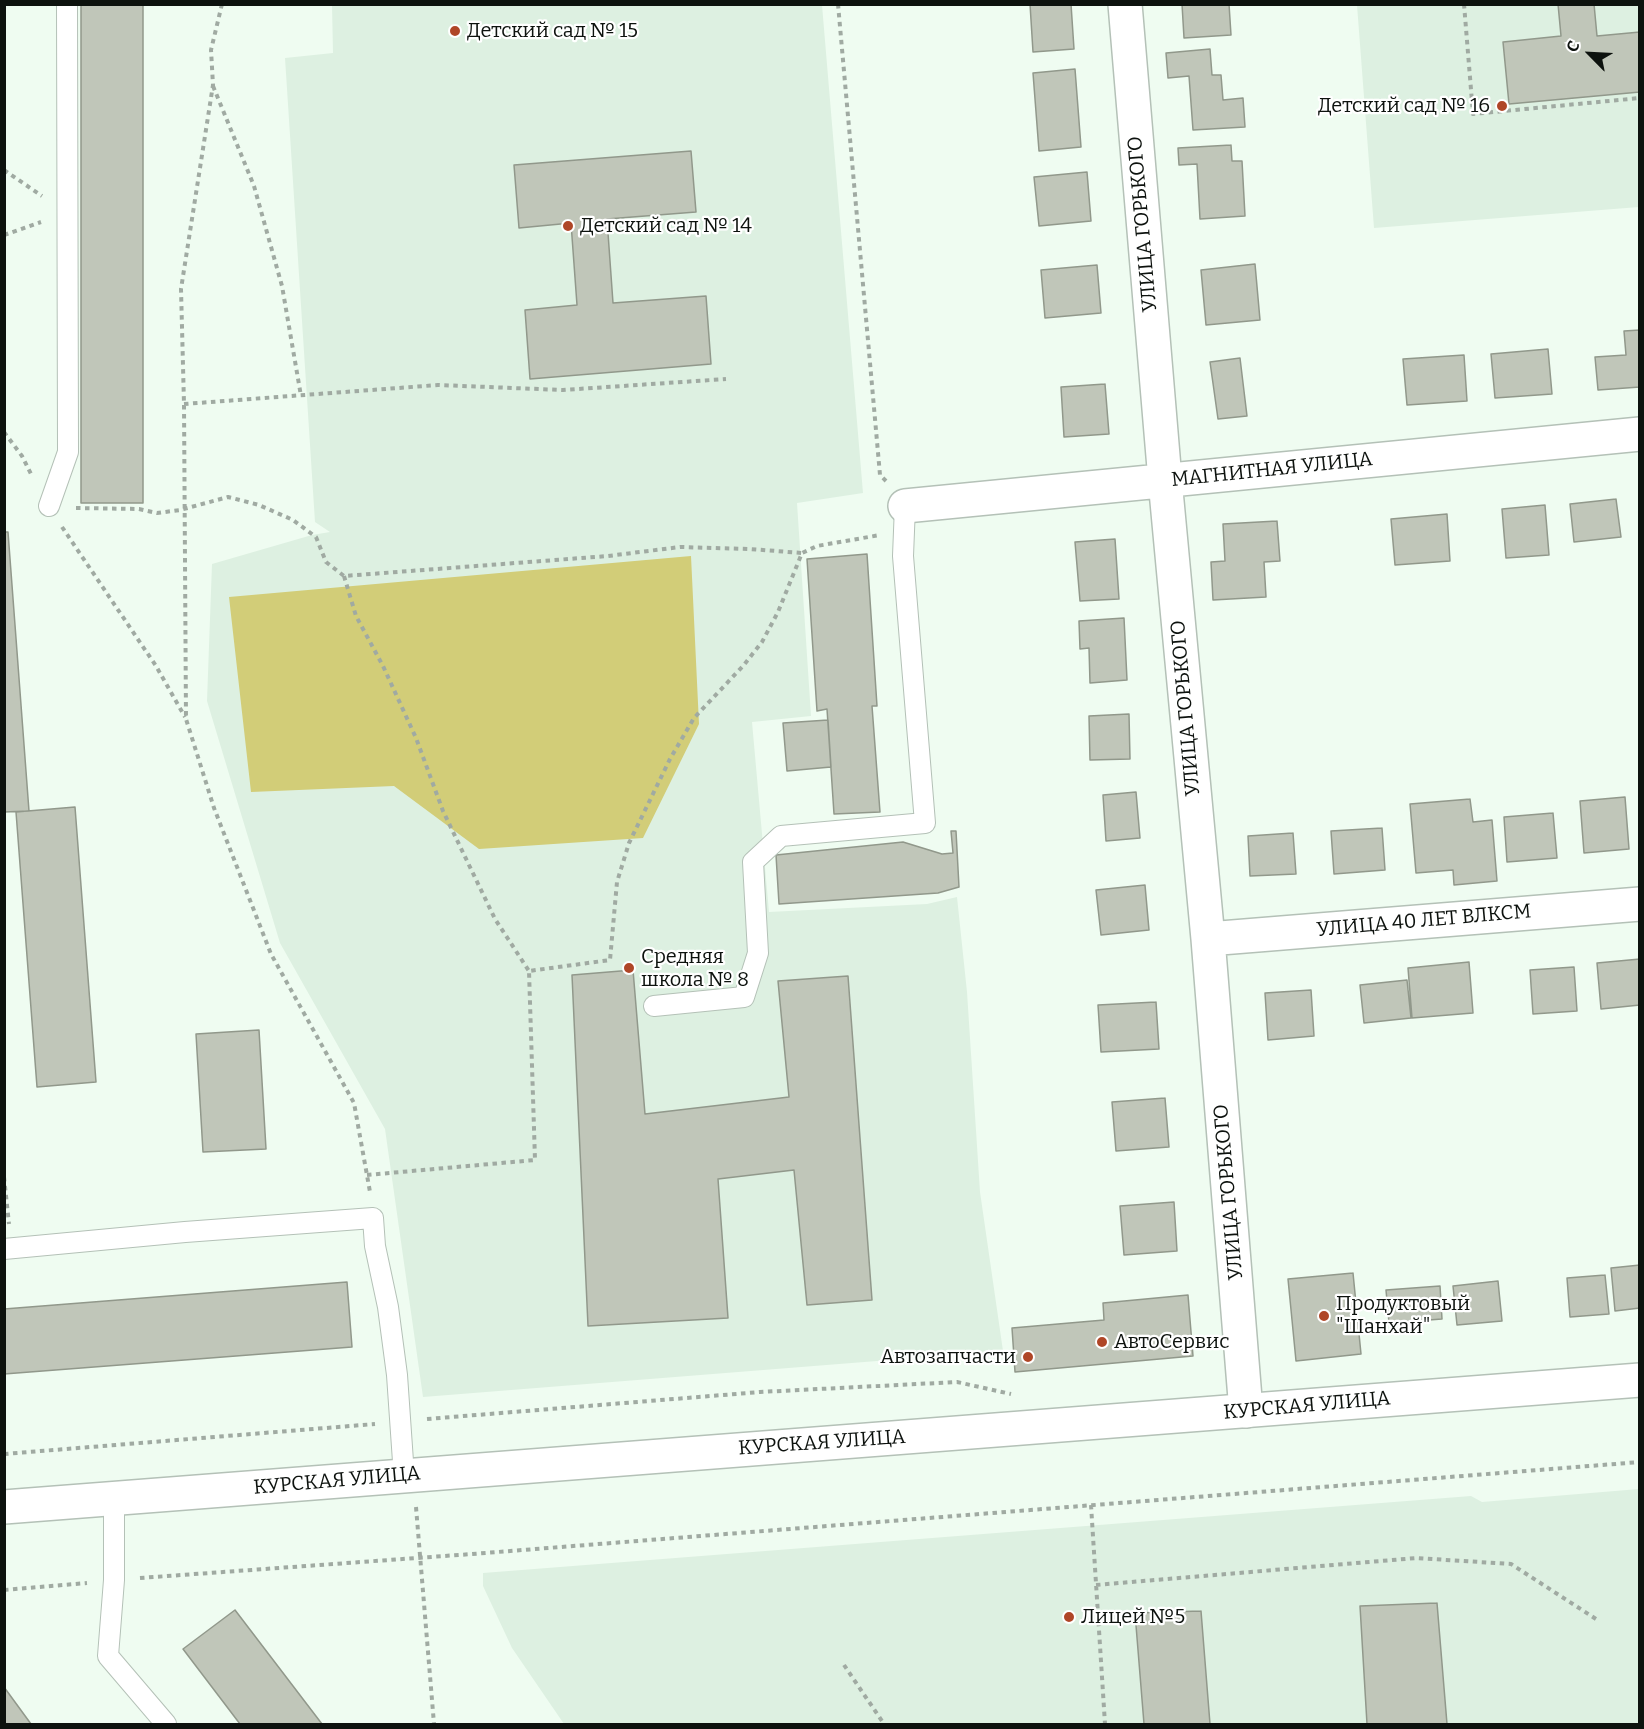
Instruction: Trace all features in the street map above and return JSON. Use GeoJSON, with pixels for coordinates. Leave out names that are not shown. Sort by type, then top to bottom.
{"type":"FeatureCollection","features":[{"type":"Feature","properties":{"kind":"street","name":"УЛИЦА ГОРЬКОГО"},"geometry":{"type":"LineString","coordinates":[[1125,4],[1165,480],[1208,939],[1246,1411]]}},
{"type":"Feature","properties":{"kind":"street","name":"МАГНИТНАЯ УЛИЦА"},"geometry":{"type":"LineString","coordinates":[[906,506],[1640,434]]}},
{"type":"Feature","properties":{"kind":"street","name":"УЛИЦА 40 ЛЕТ ВЛКСМ"},"geometry":{"type":"LineString","coordinates":[[1208,939],[1640,903]]}},
{"type":"Feature","properties":{"kind":"street","name":"КУРСКАЯ УЛИЦА"},"geometry":{"type":"LineString","coordinates":[[4,1507],[1640,1380]]}},
{"type":"Feature","properties":{"kind":"lane"},"geometry":{"type":"LineString","coordinates":[[49,507],[68,452],[67,4]]}},
{"type":"Feature","properties":{"kind":"lane"},"geometry":{"type":"LineString","coordinates":[[654,1006],[744,997],[758,953],[753,862],[781,836],[925,823],[903,556],[906,506]]}},
{"type":"Feature","properties":{"kind":"lane"},"geometry":{"type":"LineString","coordinates":[[8,1249],[185,1232],[373,1218],[375,1246],[388,1307],[397,1375],[400,1421],[409,1475]]}},
{"type":"Feature","properties":{"kind":"lane"},"geometry":{"type":"LineString","coordinates":[[114,1499],[114,1580],[108,1656],[166,1725]]}},
{"type":"Feature","properties":{"kind":"path"},"geometry":{"type":"LineString","coordinates":[[186,719],[181,289],[213,86],[211,50],[222,4]]}},
{"type":"Feature","properties":{"kind":"path"},"geometry":{"type":"LineString","coordinates":[[344,576],[584,558],[680,547],[802,553],[817,546],[884,535],[906,506],[880,475],[838,4]]}},
{"type":"Feature","properties":{"kind":"path"},"geometry":{"type":"LineString","coordinates":[[1464,4],[1473,114],[1640,98]]}},
{"type":"Feature","properties":{"kind":"path"},"geometry":{"type":"LineString","coordinates":[[213,86],[254,186],[282,286],[301,396]]}},
{"type":"Feature","properties":{"kind":"path"},"geometry":{"type":"LineString","coordinates":[[4,171],[67,214]]}},
{"type":"Feature","properties":{"kind":"path"},"geometry":{"type":"LineString","coordinates":[[4,235],[67,214]]}},
{"type":"Feature","properties":{"kind":"path"},"geometry":{"type":"LineString","coordinates":[[184,404],[438,385],[563,390],[726,379]]}},
{"type":"Feature","properties":{"kind":"path"},"geometry":{"type":"LineString","coordinates":[[4,432],[22,456],[49,507],[156,666],[186,719],[214,808],[271,954],[354,1103],[368,1175],[373,1218]]}},
{"type":"Feature","properties":{"kind":"path"},"geometry":{"type":"LineString","coordinates":[[49,507],[139,509],[156,513],[180,510],[228,497],[259,505],[293,520],[316,537],[326,562],[344,576],[356,616],[383,666],[416,738],[443,811],[495,919],[529,971],[535,1160],[368,1175]]}},
{"type":"Feature","properties":{"kind":"path"},"geometry":{"type":"LineString","coordinates":[[529,971],[610,960],[616,882],[629,843],[670,759],[694,718],[743,666],[762,642],[778,612],[802,553]]}},
{"type":"Feature","properties":{"kind":"path"},"geometry":{"type":"LineString","coordinates":[[4,1177],[8,1249]]}},
{"type":"Feature","properties":{"kind":"path"},"geometry":{"type":"LineString","coordinates":[[4,1454],[343,1428],[400,1421],[684,1397],[957,1382],[1017,1395]]}},
{"type":"Feature","properties":{"kind":"path"},"geometry":{"type":"LineString","coordinates":[[4,1590],[1640,1462]]}},
{"type":"Feature","properties":{"kind":"path"},"geometry":{"type":"LineString","coordinates":[[409,1475],[420,1558],[434,1725]]}},
{"type":"Feature","properties":{"kind":"path"},"geometry":{"type":"LineString","coordinates":[[1091,1505],[1105,1725]]}},
{"type":"Feature","properties":{"kind":"path"},"geometry":{"type":"LineString","coordinates":[[1096,1585],[1416,1558],[1511,1564],[1596,1619]]}},
{"type":"Feature","properties":{"kind":"path"},"geometry":{"type":"LineString","coordinates":[[844,1665],[884,1725]]}},
{"type":"Feature","properties":{"kind":"shaded area","name":"Cредняя школа № 8"},"geometry":{"type":"Polygon","coordinates":[[[332,5],[822,5],[863,493],[797,503],[811,716],[752,722],[769,912],[927,904],[957,897],[967,992],[980,1192],[1003,1351],[423,1397],[385,1129],[280,943],[207,701],[212,564],[312,535],[330,532],[315,522],[285,58],[333,53],[332,5]]]}},
{"type":"Feature","properties":{"kind":"shaded area","name":"Детский сад № 16"},"geometry":{"type":"Polygon","coordinates":[[[1357,5],[1639,5],[1639,207],[1374,228],[1357,5]]]}},
{"type":"Feature","properties":{"kind":"shaded area"},"geometry":{"type":"Polygon","coordinates":[[[691,556],[699,724],[643,838],[479,849],[394,786],[251,792],[229,597],[691,556]]]}},
{"type":"Feature","properties":{"kind":"shaded area","name":"Лицей №5"},"geometry":{"type":"Polygon","coordinates":[[[1639,1489],[1639,1724],[564,1724],[512,1648],[483,1586],[483,1573],[1471,1496],[1482,1502],[1639,1489]]]}},
{"type":"Feature","properties":{"kind":"building"},"geometry":{"type":"Polygon","coordinates":[[[81,4],[143,4],[143,503],[81,503],[81,4]]]}},
{"type":"Feature","properties":{"kind":"building"},"geometry":{"type":"Polygon","coordinates":[[[1030,4],[1071,4],[1074,49],[1033,52],[1030,4]]]}},
{"type":"Feature","properties":{"kind":"building"},"geometry":{"type":"Polygon","coordinates":[[[1182,4],[1229,4],[1231,35],[1184,38],[1182,4]]]}},
{"type":"Feature","properties":{"kind":"building"},"geometry":{"type":"Polygon","coordinates":[[[1558,4],[1594,4],[1597,36],[1640,32],[1640,92],[1509,104],[1503,42],[1561,36],[1558,4]]]}},
{"type":"Feature","properties":{"kind":"building"},"geometry":{"type":"Polygon","coordinates":[[[1210,49],[1212,75],[1221,75],[1223,100],[1243,98],[1245,127],[1193,130],[1189,76],[1168,78],[1166,53],[1210,49]]]}},
{"type":"Feature","properties":{"kind":"building"},"geometry":{"type":"Polygon","coordinates":[[[1075,69],[1081,147],[1039,151],[1033,73],[1075,69]]]}},
{"type":"Feature","properties":{"kind":"building"},"geometry":{"type":"Polygon","coordinates":[[[1231,145],[1232,161],[1242,161],[1245,216],[1200,219],[1197,164],[1179,165],[1178,148],[1231,145]]]}},
{"type":"Feature","properties":{"kind":"building"},"geometry":{"type":"Polygon","coordinates":[[[691,151],[696,212],[607,219],[613,303],[706,296],[711,364],[530,379],[525,310],[577,305],[571,223],[519,228],[514,165],[691,151]]]}},
{"type":"Feature","properties":{"kind":"building"},"geometry":{"type":"Polygon","coordinates":[[[1087,172],[1091,221],[1039,226],[1034,177],[1087,172]]]}},
{"type":"Feature","properties":{"kind":"building"},"geometry":{"type":"Polygon","coordinates":[[[1255,264],[1260,320],[1206,325],[1201,270],[1255,264]]]}},
{"type":"Feature","properties":{"kind":"building"},"geometry":{"type":"Polygon","coordinates":[[[1097,265],[1101,313],[1045,318],[1041,270],[1097,265]]]}},
{"type":"Feature","properties":{"kind":"building"},"geometry":{"type":"Polygon","coordinates":[[[1640,330],[1640,387],[1598,390],[1595,357],[1626,355],[1624,331],[1640,330]]]}},
{"type":"Feature","properties":{"kind":"building"},"geometry":{"type":"Polygon","coordinates":[[[1548,349],[1552,394],[1495,398],[1491,354],[1548,349]]]}},
{"type":"Feature","properties":{"kind":"building"},"geometry":{"type":"Polygon","coordinates":[[[1464,355],[1467,401],[1407,405],[1403,359],[1464,355]]]}},
{"type":"Feature","properties":{"kind":"building"},"geometry":{"type":"Polygon","coordinates":[[[1240,358],[1247,416],[1218,419],[1210,362],[1240,358]]]}},
{"type":"Feature","properties":{"kind":"building"},"geometry":{"type":"Polygon","coordinates":[[[1105,384],[1109,434],[1064,437],[1061,387],[1105,384]]]}},
{"type":"Feature","properties":{"kind":"building"},"geometry":{"type":"Polygon","coordinates":[[[1616,499],[1621,537],[1574,542],[1570,504],[1616,499]]]}},
{"type":"Feature","properties":{"kind":"building"},"geometry":{"type":"Polygon","coordinates":[[[1545,505],[1549,555],[1506,558],[1502,509],[1545,505]]]}},
{"type":"Feature","properties":{"kind":"building"},"geometry":{"type":"Polygon","coordinates":[[[1447,514],[1450,561],[1395,565],[1391,519],[1447,514]]]}},
{"type":"Feature","properties":{"kind":"building"},"geometry":{"type":"Polygon","coordinates":[[[1277,521],[1280,561],[1264,562],[1266,597],[1213,600],[1211,562],[1225,561],[1223,524],[1277,521]]]}},
{"type":"Feature","properties":{"kind":"building"},"geometry":{"type":"Polygon","coordinates":[[[4,532],[8,532],[29,811],[4,812],[4,532]]]}},
{"type":"Feature","properties":{"kind":"building"},"geometry":{"type":"Polygon","coordinates":[[[1115,539],[1119,599],[1080,601],[1075,542],[1115,539]]]}},
{"type":"Feature","properties":{"kind":"building"},"geometry":{"type":"Polygon","coordinates":[[[867,554],[877,706],[872,706],[880,812],[834,814],[827,709],[817,711],[807,559],[867,554]]]}},
{"type":"Feature","properties":{"kind":"building"},"geometry":{"type":"Polygon","coordinates":[[[1124,618],[1127,680],[1090,683],[1089,648],[1080,649],[1079,621],[1124,618]]]}},
{"type":"Feature","properties":{"kind":"building"},"geometry":{"type":"Polygon","coordinates":[[[1129,714],[1130,759],[1090,760],[1089,716],[1129,714]]]}},
{"type":"Feature","properties":{"kind":"building"},"geometry":{"type":"Polygon","coordinates":[[[828,720],[831,767],[787,771],[783,723],[828,720]]]}},
{"type":"Feature","properties":{"kind":"building"},"geometry":{"type":"Polygon","coordinates":[[[1136,792],[1140,838],[1106,841],[1103,795],[1136,792]]]}},
{"type":"Feature","properties":{"kind":"building"},"geometry":{"type":"Polygon","coordinates":[[[1625,797],[1629,849],[1584,853],[1580,801],[1625,797]]]}},
{"type":"Feature","properties":{"kind":"building"},"geometry":{"type":"Polygon","coordinates":[[[1470,799],[1473,822],[1492,820],[1497,881],[1454,885],[1453,870],[1416,873],[1410,804],[1470,799]]]}},
{"type":"Feature","properties":{"kind":"building"},"geometry":{"type":"Polygon","coordinates":[[[75,807],[96,1082],[37,1087],[16,812],[75,807]]]}},
{"type":"Feature","properties":{"kind":"building"},"geometry":{"type":"Polygon","coordinates":[[[1553,813],[1557,858],[1507,862],[1504,817],[1553,813]]]}},
{"type":"Feature","properties":{"kind":"building"},"geometry":{"type":"Polygon","coordinates":[[[1382,828],[1385,870],[1334,874],[1331,831],[1382,828]]]}},
{"type":"Feature","properties":{"kind":"building"},"geometry":{"type":"Polygon","coordinates":[[[951,831],[956,831],[959,887],[938,893],[779,904],[776,855],[903,842],[942,854],[953,853],[951,831]]]}},
{"type":"Feature","properties":{"kind":"building"},"geometry":{"type":"Polygon","coordinates":[[[1293,833],[1296,874],[1250,876],[1248,836],[1293,833]]]}},
{"type":"Feature","properties":{"kind":"building"},"geometry":{"type":"Polygon","coordinates":[[[1145,885],[1149,930],[1101,935],[1096,890],[1145,885]]]}},
{"type":"Feature","properties":{"kind":"building"},"geometry":{"type":"Polygon","coordinates":[[[1640,959],[1640,1005],[1601,1009],[1597,963],[1640,959]]]}},
{"type":"Feature","properties":{"kind":"building"},"geometry":{"type":"Polygon","coordinates":[[[1469,962],[1473,1013],[1412,1018],[1408,968],[1469,962]]]}},
{"type":"Feature","properties":{"kind":"building"},"geometry":{"type":"Polygon","coordinates":[[[1574,967],[1577,1011],[1533,1014],[1530,970],[1574,967]]]}},
{"type":"Feature","properties":{"kind":"building"},"geometry":{"type":"Polygon","coordinates":[[[633,970],[645,1114],[789,1097],[778,981],[848,976],[872,1300],[807,1305],[794,1170],[718,1179],[728,1318],[588,1326],[572,975],[633,970]]]}},
{"type":"Feature","properties":{"kind":"building"},"geometry":{"type":"Polygon","coordinates":[[[1407,980],[1411,1018],[1364,1023],[1360,985],[1407,980]]]}},
{"type":"Feature","properties":{"kind":"building"},"geometry":{"type":"Polygon","coordinates":[[[1311,990],[1314,1036],[1268,1040],[1265,993],[1311,990]]]}},
{"type":"Feature","properties":{"kind":"building"},"geometry":{"type":"Polygon","coordinates":[[[1156,1002],[1159,1049],[1101,1052],[1098,1005],[1156,1002]]]}},
{"type":"Feature","properties":{"kind":"building"},"geometry":{"type":"Polygon","coordinates":[[[259,1030],[266,1149],[203,1152],[196,1034],[259,1030]]]}},
{"type":"Feature","properties":{"kind":"building"},"geometry":{"type":"Polygon","coordinates":[[[1165,1098],[1169,1147],[1116,1151],[1112,1102],[1165,1098]]]}},
{"type":"Feature","properties":{"kind":"building"},"geometry":{"type":"Polygon","coordinates":[[[1174,1202],[1177,1251],[1124,1255],[1120,1206],[1174,1202]]]}},
{"type":"Feature","properties":{"kind":"building"},"geometry":{"type":"Polygon","coordinates":[[[1640,1265],[1640,1308],[1615,1311],[1611,1268],[1640,1265]]]}},
{"type":"Feature","properties":{"kind":"building","name":"Продуктовый \"Шанхай\""},"geometry":{"type":"Polygon","coordinates":[[[1353,1273],[1361,1354],[1296,1361],[1288,1279],[1353,1273]]]}},
{"type":"Feature","properties":{"kind":"building"},"geometry":{"type":"Polygon","coordinates":[[[1605,1275],[1609,1314],[1570,1317],[1567,1278],[1605,1275]]]}},
{"type":"Feature","properties":{"kind":"building"},"geometry":{"type":"Polygon","coordinates":[[[1498,1281],[1502,1321],[1457,1325],[1453,1286],[1498,1281]]]}},
{"type":"Feature","properties":{"kind":"building"},"geometry":{"type":"Polygon","coordinates":[[[347,1282],[352,1347],[4,1374],[4,1309],[347,1282]]]}},
{"type":"Feature","properties":{"kind":"building"},"geometry":{"type":"Polygon","coordinates":[[[1440,1286],[1442,1319],[1389,1323],[1386,1290],[1440,1286]]]}},
{"type":"Feature","properties":{"kind":"building","name":"АвтоСервис"},"geometry":{"type":"Polygon","coordinates":[[[1188,1295],[1193,1356],[1015,1372],[1012,1328],[1104,1320],[1103,1303],[1188,1295]]]}},
{"type":"Feature","properties":{"kind":"building"},"geometry":{"type":"Polygon","coordinates":[[[1437,1603],[1447,1724],[1367,1724],[1360,1606],[1437,1603]]]}},
{"type":"Feature","properties":{"kind":"building"},"geometry":{"type":"Polygon","coordinates":[[[235,1610],[322,1724],[240,1724],[183,1649],[235,1610]]]}},
{"type":"Feature","properties":{"kind":"building"},"geometry":{"type":"Polygon","coordinates":[[[1201,1611],[1210,1724],[1144,1724],[1135,1613],[1201,1611]]]}},
{"type":"Feature","properties":{"kind":"building"},"geometry":{"type":"Polygon","coordinates":[[[4,1687],[31,1724],[4,1724],[4,1687]]]}},
{"type":"Feature","properties":{"kind":"place","name":"Детский сад № 15"},"geometry":{"type":"Point","coordinates":[455,31]}},
{"type":"Feature","properties":{"kind":"place","name":"Детский сад № 16"},"geometry":{"type":"Point","coordinates":[1502,106]}},
{"type":"Feature","properties":{"kind":"place","name":"Детский сад № 14"},"geometry":{"type":"Point","coordinates":[568,226]}},
{"type":"Feature","properties":{"kind":"place","name":"Cредняя школа № 8"},"geometry":{"type":"Point","coordinates":[629,968]}},
{"type":"Feature","properties":{"kind":"place","name":"Продуктовый \"Шанхай\""},"geometry":{"type":"Point","coordinates":[1324,1316]}},
{"type":"Feature","properties":{"kind":"place","name":"АвтоСервис"},"geometry":{"type":"Point","coordinates":[1102,1342]}},
{"type":"Feature","properties":{"kind":"place","name":"Автозапчасти"},"geometry":{"type":"Point","coordinates":[1028,1357]}},
{"type":"Feature","properties":{"kind":"place","name":"Лицей №5"},"geometry":{"type":"Point","coordinates":[1069,1617]}}]}
